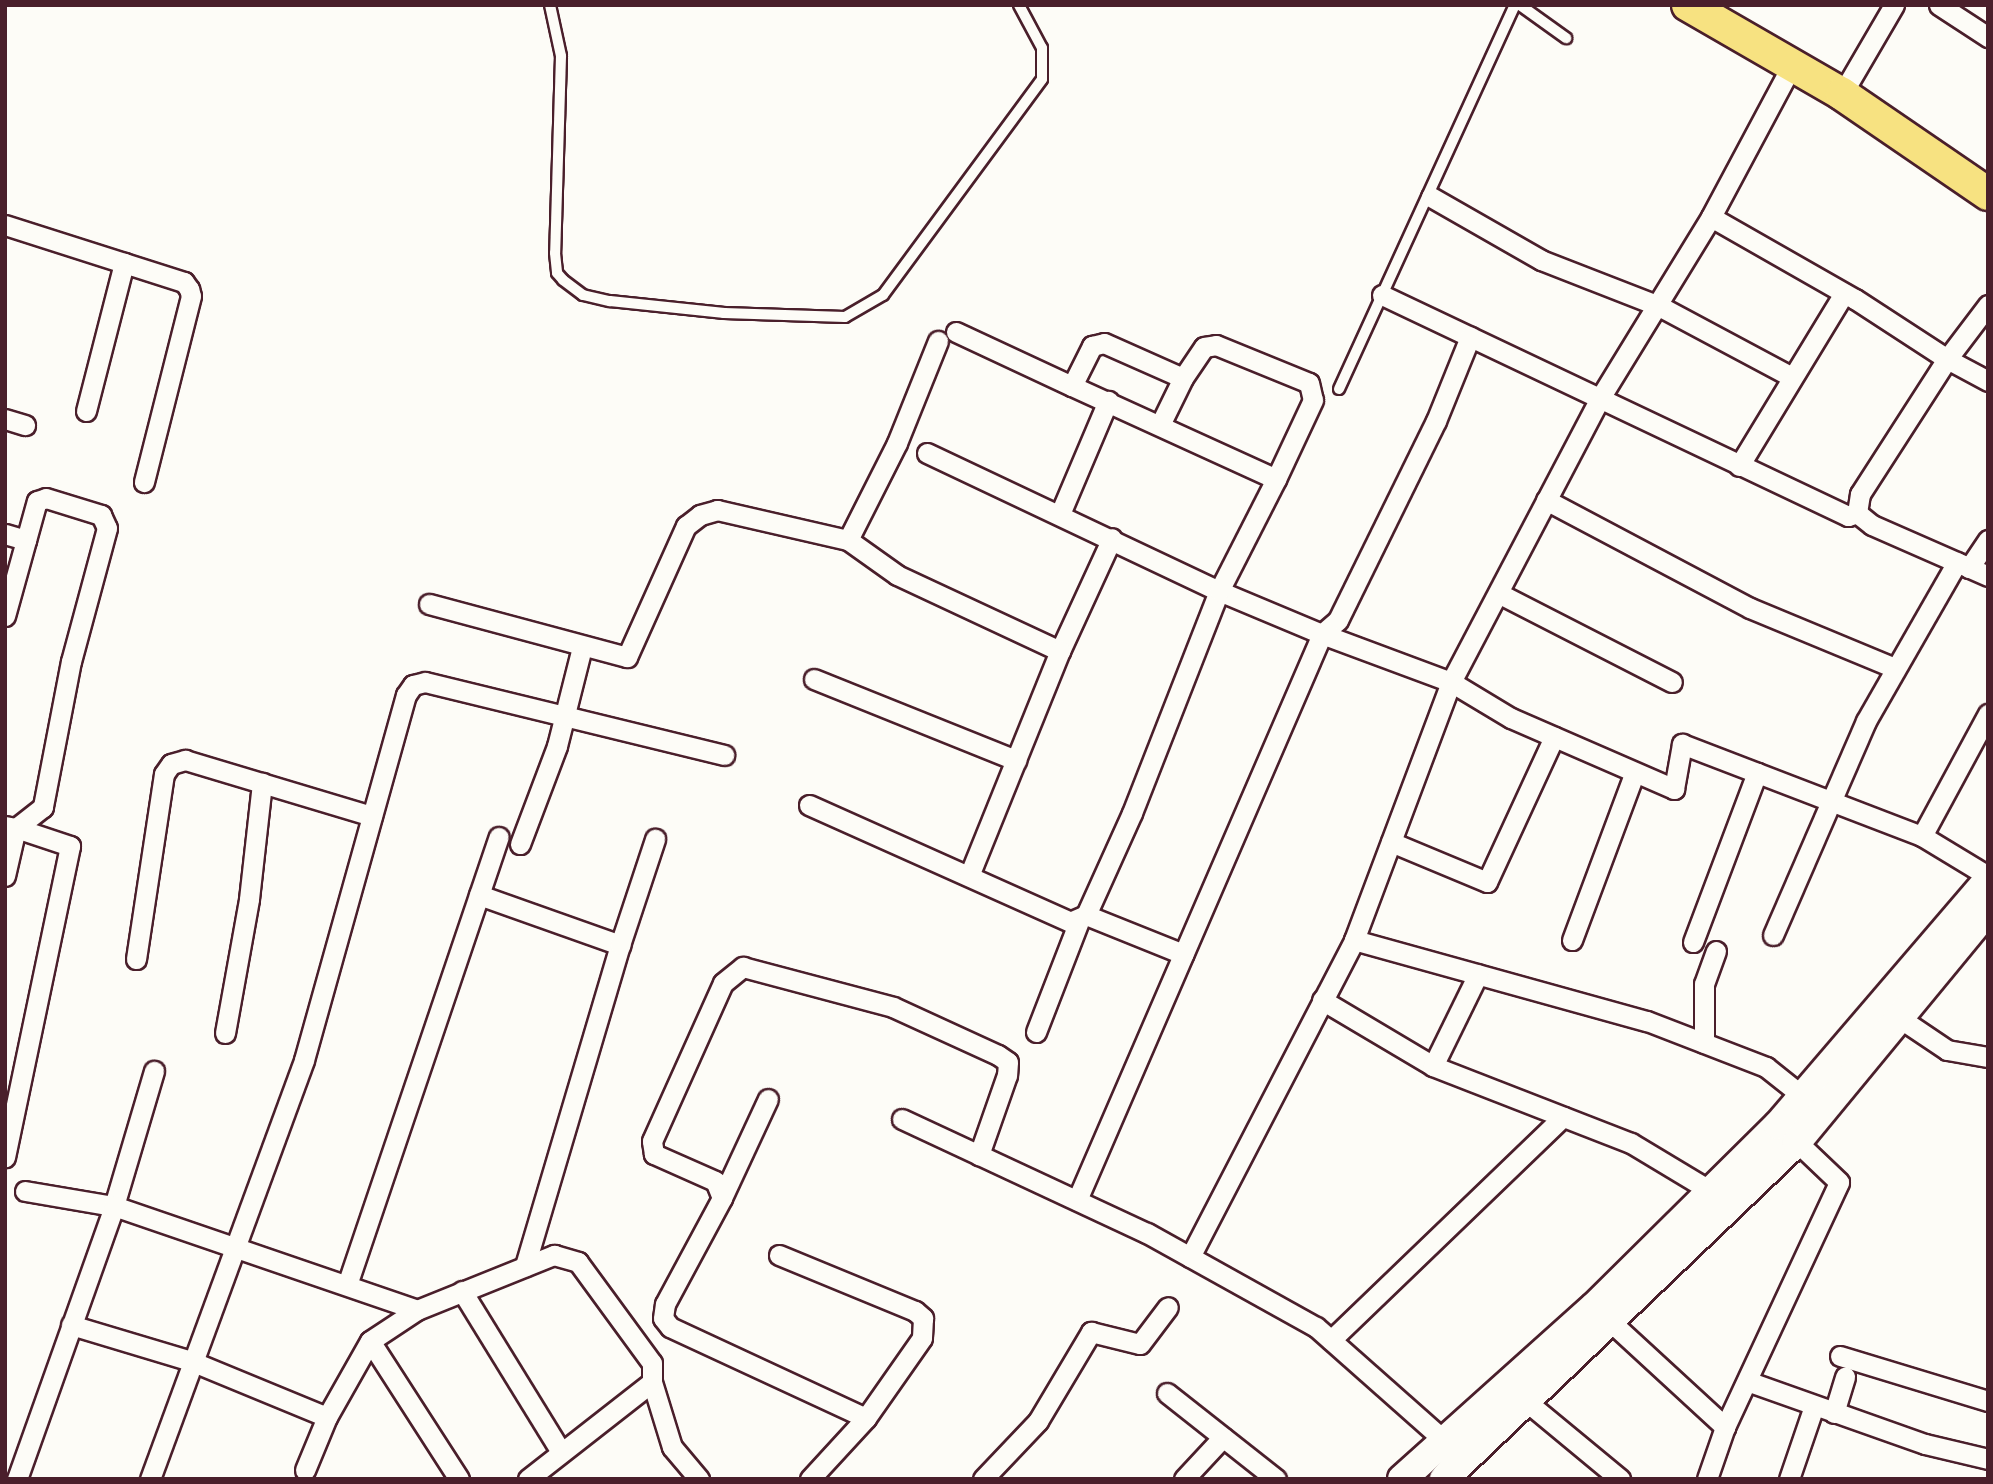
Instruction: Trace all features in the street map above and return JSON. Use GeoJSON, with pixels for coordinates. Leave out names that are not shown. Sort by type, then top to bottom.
{"type":"FeatureCollection","features":[{"type":"Feature","properties":{"kind":"main road"},"geometry":{"type":"LineString","coordinates":[[1688,5],[1842,94],[1988,194]]}},
{"type":"Feature","properties":{"kind":"street"},"geometry":{"type":"LineString","coordinates":[[1842,94],[1894,5]]}},
{"type":"Feature","properties":{"kind":"street"},"geometry":{"type":"LineString","coordinates":[[1939,5],[1988,37]]}},
{"type":"Feature","properties":{"kind":"street"},"geometry":{"type":"LineString","coordinates":[[1190,1257],[1354,940],[1451,682],[1500,594],[1599,400],[1659,306],[1711,217],[1792,65]]}},
{"type":"Feature","properties":{"kind":"street"},"geometry":{"type":"LineString","coordinates":[[1431,197],[1541,260],[1659,306],[1792,377]]}},
{"type":"Feature","properties":{"kind":"street"},"geometry":{"type":"LineString","coordinates":[[1711,217],[1844,293],[1947,359],[1988,381]]}},
{"type":"Feature","properties":{"kind":"street"},"geometry":{"type":"LineString","coordinates":[[5,225],[184,282],[191,296],[144,482]]}},
{"type":"Feature","properties":{"kind":"street"},"geometry":{"type":"LineString","coordinates":[[86,411],[124,263]]}},
{"type":"Feature","properties":{"kind":"street"},"geometry":{"type":"LineString","coordinates":[[1739,466],[1844,293]]}},
{"type":"Feature","properties":{"kind":"street"},"geometry":{"type":"LineString","coordinates":[[1382,295],[1739,466],[1848,516],[1857,513]]}},
{"type":"Feature","properties":{"kind":"street"},"geometry":{"type":"LineString","coordinates":[[1857,513],[1860,494],[1947,359],[1988,305]]}},
{"type":"Feature","properties":{"kind":"street"},"geometry":{"type":"LineString","coordinates":[[956,332],[1072,386],[1161,423],[1276,479]]}},
{"type":"Feature","properties":{"kind":"street"},"geometry":{"type":"LineString","coordinates":[[1077,1200],[1322,635],[1338,620],[1436,421],[1469,337]]}},
{"type":"Feature","properties":{"kind":"street"},"geometry":{"type":"LineString","coordinates":[[848,540],[897,443],[938,341]]}},
{"type":"Feature","properties":{"kind":"street"},"geometry":{"type":"LineString","coordinates":[[1072,386],[1097,342],[1183,378]]}},
{"type":"Feature","properties":{"kind":"street"},"geometry":{"type":"LineString","coordinates":[[1036,1032],[1083,918],[1132,813],[1219,591],[1313,400],[1309,383],[1216,345],[1204,346],[1183,378],[1161,423]]}},
{"type":"Feature","properties":{"kind":"street"},"geometry":{"type":"LineString","coordinates":[[1060,514],[1108,401]]}},
{"type":"Feature","properties":{"kind":"street"},"geometry":{"type":"LineString","coordinates":[[5,419],[25,425]]}},
{"type":"Feature","properties":{"kind":"street"},"geometry":{"type":"LineString","coordinates":[[927,453],[1112,538],[1219,591],[1322,635],[1451,682],[1554,737],[1634,774],[1674,789],[1682,744],[1922,836],[1988,878],[1904,974],[1805,1098],[1446,1443],[1402,1479]]}},
{"type":"Feature","properties":{"kind":"street"},"geometry":{"type":"LineString","coordinates":[[5,616],[36,503],[43,498],[98,513],[106,523],[71,661],[43,807],[10,827]]}},
{"type":"Feature","properties":{"kind":"street"},"geometry":{"type":"LineString","coordinates":[[1546,500],[1750,608],[1895,668]]}},
{"type":"Feature","properties":{"kind":"street"},"geometry":{"type":"LineString","coordinates":[[429,604],[627,657],[678,541],[700,515],[717,510],[848,540],[897,575],[1060,651]]}},
{"type":"Feature","properties":{"kind":"street"},"geometry":{"type":"LineString","coordinates":[[1857,513],[1872,525],[1988,576]]}},
{"type":"Feature","properties":{"kind":"street"},"geometry":{"type":"LineString","coordinates":[[5,534],[26,540]]}},
{"type":"Feature","properties":{"kind":"street"},"geometry":{"type":"LineString","coordinates":[[969,876],[1060,651],[1112,538]]}},
{"type":"Feature","properties":{"kind":"street"},"geometry":{"type":"LineString","coordinates":[[1773,935],[1866,721],[1895,668],[1963,565],[1988,540]]}},
{"type":"Feature","properties":{"kind":"street"},"geometry":{"type":"LineString","coordinates":[[1500,594],[1672,682]]}},
{"type":"Feature","properties":{"kind":"street"},"geometry":{"type":"LineString","coordinates":[[520,844],[564,716],[582,647]]}},
{"type":"Feature","properties":{"kind":"street"},"geometry":{"type":"LineString","coordinates":[[814,680],[1016,760]]}},
{"type":"Feature","properties":{"kind":"street"},"geometry":{"type":"LineString","coordinates":[[150,1479],[232,1245],[304,1060],[406,695],[413,685],[425,682],[724,755]]}},
{"type":"Feature","properties":{"kind":"street"},"geometry":{"type":"LineString","coordinates":[[1922,836],[1988,714]]}},
{"type":"Feature","properties":{"kind":"street"},"geometry":{"type":"LineString","coordinates":[[1391,842],[1488,882],[1554,737]]}},
{"type":"Feature","properties":{"kind":"street"},"geometry":{"type":"LineString","coordinates":[[136,958],[164,774],[171,764],[185,760],[372,816]]}},
{"type":"Feature","properties":{"kind":"street"},"geometry":{"type":"LineString","coordinates":[[1693,942],[1757,772]]}},
{"type":"Feature","properties":{"kind":"street"},"geometry":{"type":"LineString","coordinates":[[1572,940],[1634,774]]}},
{"type":"Feature","properties":{"kind":"street"},"geometry":{"type":"LineString","coordinates":[[225,1033],[249,900],[262,783]]}},
{"type":"Feature","properties":{"kind":"street"},"geometry":{"type":"LineString","coordinates":[[809,805],[1070,922],[1083,918],[1183,954]]}},
{"type":"Feature","properties":{"kind":"street"},"geometry":{"type":"LineString","coordinates":[[5,876],[10,827]]}},
{"type":"Feature","properties":{"kind":"street"},"geometry":{"type":"LineString","coordinates":[[5,1157],[71,858],[71,846],[64,842],[10,827]]}},
{"type":"Feature","properties":{"kind":"street"},"geometry":{"type":"LineString","coordinates":[[347,1285],[499,837]]}},
{"type":"Feature","properties":{"kind":"street"},"geometry":{"type":"LineString","coordinates":[[524,1266],[620,945],[655,839]]}},
{"type":"Feature","properties":{"kind":"street"},"geometry":{"type":"LineString","coordinates":[[479,895],[620,945]]}},
{"type":"Feature","properties":{"kind":"street"},"geometry":{"type":"LineString","coordinates":[[1450,1477],[1797,1142],[1988,910]]}},
{"type":"Feature","properties":{"kind":"street"},"geometry":{"type":"LineString","coordinates":[[1354,940],[1647,1021],[1766,1067],[1805,1098]]}},
{"type":"Feature","properties":{"kind":"street"},"geometry":{"type":"LineString","coordinates":[[1704,1043],[1704,984],[1716,951]]}},
{"type":"Feature","properties":{"kind":"street"},"geometry":{"type":"LineString","coordinates":[[722,1198],[715,1181],[651,1148],[723,983],[743,967],[893,1007],[1007,1062],[979,1155]]}},
{"type":"Feature","properties":{"kind":"street"},"geometry":{"type":"LineString","coordinates":[[1433,1066],[1478,974]]}},
{"type":"Feature","properties":{"kind":"street"},"geometry":{"type":"LineString","coordinates":[[1322,1000],[1433,1066],[1631,1143],[1711,1191]]}},
{"type":"Feature","properties":{"kind":"street"},"geometry":{"type":"LineString","coordinates":[[1898,1017],[1947,1051],[1988,1057]]}},
{"type":"Feature","properties":{"kind":"street"},"geometry":{"type":"LineString","coordinates":[[17,1479],[114,1206],[154,1071]]}},
{"type":"Feature","properties":{"kind":"street"},"geometry":{"type":"LineString","coordinates":[[768,1099],[722,1198],[665,1304],[663,1318],[670,1327],[866,1418]]}},
{"type":"Feature","properties":{"kind":"street"},"geometry":{"type":"LineString","coordinates":[[1331,1340],[1563,1117]]}},
{"type":"Feature","properties":{"kind":"street"},"geometry":{"type":"LineString","coordinates":[[902,1119],[1077,1200],[1190,1257],[1316,1327],[1446,1443]]}},
{"type":"Feature","properties":{"kind":"street"},"geometry":{"type":"LineString","coordinates":[[1707,1479],[1725,1427],[1839,1182],[1797,1142]]}},
{"type":"Feature","properties":{"kind":"street"},"geometry":{"type":"LineString","coordinates":[[25,1191],[114,1206],[417,1310]]}},
{"type":"Feature","properties":{"kind":"street"},"geometry":{"type":"LineString","coordinates":[[308,1476],[327,1417],[370,1341],[417,1310],[554,1255],[578,1262],[652,1363],[652,1382],[672,1447],[699,1479]]}},
{"type":"Feature","properties":{"kind":"street"},"geometry":{"type":"LineString","coordinates":[[779,1255],[915,1311],[923,1318],[922,1338],[866,1418],[810,1479]]}},
{"type":"Feature","properties":{"kind":"street"},"geometry":{"type":"LineString","coordinates":[[462,1291],[561,1452]]}},
{"type":"Feature","properties":{"kind":"street"},"geometry":{"type":"LineString","coordinates":[[983,1479],[1038,1421],[1091,1332],[1140,1343],[1168,1307]]}},
{"type":"Feature","properties":{"kind":"street"},"geometry":{"type":"LineString","coordinates":[[1612,1322],[1725,1427]]}},
{"type":"Feature","properties":{"kind":"street"},"geometry":{"type":"LineString","coordinates":[[71,1325],[191,1361],[327,1417]]}},
{"type":"Feature","properties":{"kind":"street"},"geometry":{"type":"LineString","coordinates":[[370,1341],[459,1479]]}},
{"type":"Feature","properties":{"kind":"street"},"geometry":{"type":"LineString","coordinates":[[1840,1356],[1988,1401]]}},
{"type":"Feature","properties":{"kind":"street"},"geometry":{"type":"LineString","coordinates":[[1834,1413],[1845,1377]]}},
{"type":"Feature","properties":{"kind":"street"},"geometry":{"type":"LineString","coordinates":[[1747,1381],[1925,1444],[1988,1459]]}},
{"type":"Feature","properties":{"kind":"street"},"geometry":{"type":"LineString","coordinates":[[528,1479],[652,1382]]}},
{"type":"Feature","properties":{"kind":"street"},"geometry":{"type":"LineString","coordinates":[[1167,1393],[1276,1479]]}},
{"type":"Feature","properties":{"kind":"street"},"geometry":{"type":"LineString","coordinates":[[1527,1402],[1620,1479]]}},
{"type":"Feature","properties":{"kind":"street"},"geometry":{"type":"LineString","coordinates":[[1789,1479],[1814,1406]]}},
{"type":"Feature","properties":{"kind":"street"},"geometry":{"type":"LineString","coordinates":[[1184,1479],[1223,1437]]}},
{"type":"Feature","properties":{"kind":"lane"},"geometry":{"type":"LineString","coordinates":[[550,5],[561,56],[555,253],[557,273],[563,281],[583,295],[610,301],[724,313],[845,317],[883,295],[1042,79],[1042,48],[1019,5]]}},
{"type":"Feature","properties":{"kind":"lane"},"geometry":{"type":"LineString","coordinates":[[1339,389],[1431,197],[1515,5]]}},
{"type":"Feature","properties":{"kind":"lane"},"geometry":{"type":"LineString","coordinates":[[1520,5],[1566,38]]}}]}
